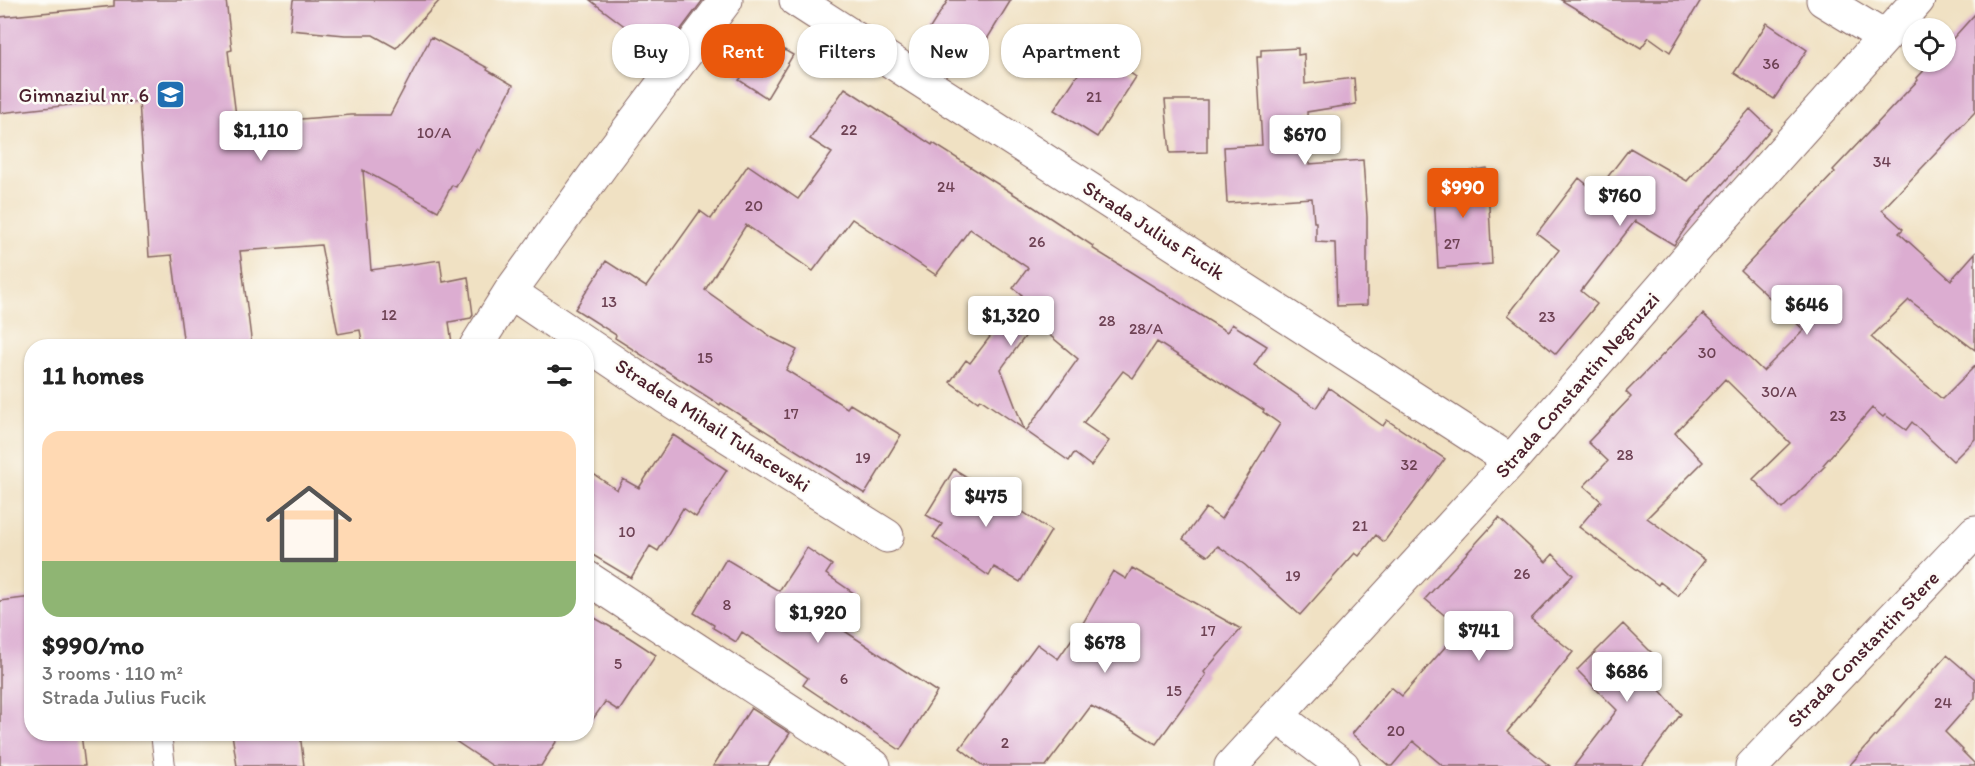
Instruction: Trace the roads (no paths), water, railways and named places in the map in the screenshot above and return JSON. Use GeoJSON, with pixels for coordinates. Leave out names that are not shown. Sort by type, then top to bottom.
{"type":"FeatureCollection","features":[{"type":"Feature","properties":{"kind":"street"},"geometry":{"type":"LineString","coordinates":[[480,339],[510,292],[604,162],[726,0]]}},
{"type":"Feature","properties":{"kind":"street","name":"Strada Julius Fucik"},"geometry":{"type":"LineString","coordinates":[[796,0],[1511,461]]}},
{"type":"Feature","properties":{"kind":"street"},"geometry":{"type":"LineString","coordinates":[[1823,0],[1884,38]]}},
{"type":"Feature","properties":{"kind":"street","name":"Strada Constantin Negruzzi"},"geometry":{"type":"LineString","coordinates":[[1231,766],[1511,461],[1711,231],[1918,0]]}},
{"type":"Feature","properties":{"kind":"street","name":"Stradela Mihail Tuhacevski"},"geometry":{"type":"LineString","coordinates":[[510,292],[580,339]]}},
{"type":"Feature","properties":{"kind":"street","name":"Stradela Mihail Tuhacevski"},"geometry":{"type":"LineString","coordinates":[[594,349],[667,398],[887,536]]}},
{"type":"Feature","properties":{"kind":"street","name":"Strada Constantin Stere"},"geometry":{"type":"LineString","coordinates":[[1752,766],[1975,532]]}},
{"type":"Feature","properties":{"kind":"street"},"geometry":{"type":"LineString","coordinates":[[594,582],[874,766]]}},
{"type":"Feature","properties":{"kind":"street"},"geometry":{"type":"LineString","coordinates":[[1277,716],[1343,766]]}},
{"type":"Feature","properties":{"kind":"lane"},"geometry":{"type":"LineString","coordinates":[[162,741],[165,766]]}},
{"type":"Feature","properties":{"kind":"place","name":"Gimnaziul nr. 6"},"geometry":{"type":"Point","coordinates":[170,95]}}]}
